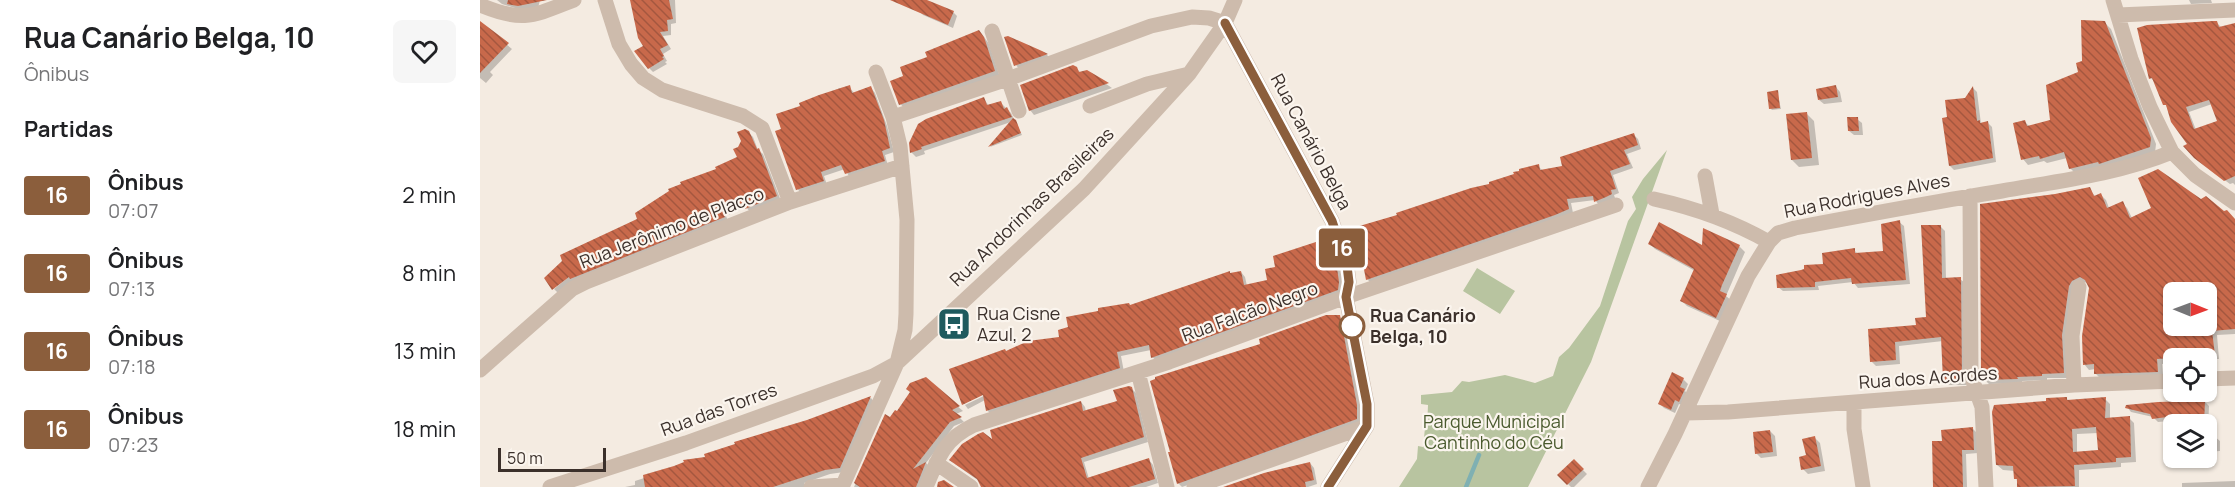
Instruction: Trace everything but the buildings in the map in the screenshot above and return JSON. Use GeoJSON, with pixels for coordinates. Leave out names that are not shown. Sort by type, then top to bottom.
{"type":"FeatureCollection","features":[{"type":"Feature","properties":{"kind":"street"},"geometry":{"type":"LineString","coordinates":[[480,5],[495,12],[519,17],[533,16],[574,0]]}},
{"type":"Feature","properties":{"kind":"street"},"geometry":{"type":"LineString","coordinates":[[605,0],[620,44],[631,64],[643,78],[662,90],[743,116],[762,128],[790,202]]}},
{"type":"Feature","properties":{"kind":"street","name":"Rua Andorinhas Brasileiras"},"geometry":{"type":"LineString","coordinates":[[843,486],[897,363],[1084,189],[1189,74],[1225,23],[1235,0]]}},
{"type":"Feature","properties":{"kind":"street"},"geometry":{"type":"LineString","coordinates":[[2235,10],[2115,7],[2139,78],[2172,152],[2195,175],[2235,203]]}},
{"type":"Feature","properties":{"kind":"street"},"geometry":{"type":"LineString","coordinates":[[893,117],[1008,79],[1151,26],[1192,17],[1209,18],[1225,23]]}},
{"type":"Feature","properties":{"kind":"street","name":"Rua Canário Belga"},"geometry":{"type":"LineString","coordinates":[[1225,23],[1332,221],[1347,266],[1349,282],[1346,297],[1367,404],[1367,426]]}},
{"type":"Feature","properties":{"kind":"street"},"geometry":{"type":"LineString","coordinates":[[992,31],[1019,111]]}},
{"type":"Feature","properties":{"kind":"street"},"geometry":{"type":"LineString","coordinates":[[876,72],[893,117],[900,146],[907,220],[905,330],[897,363]]}},
{"type":"Feature","properties":{"kind":"street"},"geometry":{"type":"LineString","coordinates":[[1090,106],[1146,84],[1189,74]]}},
{"type":"Feature","properties":{"kind":"street","name":"Rua Rodrigues Alves"},"geometry":{"type":"LineString","coordinates":[[1648,487],[1748,276],[1769,242],[1778,233],[1795,228],[2099,174],[2172,152]]}},
{"type":"Feature","properties":{"kind":"street","name":"Rua Jerônimo de Placco"},"geometry":{"type":"LineString","coordinates":[[480,370],[572,289],[586,282],[742,223],[790,202],[902,166]]}},
{"type":"Feature","properties":{"kind":"street"},"geometry":{"type":"LineString","coordinates":[[1705,176],[1712,214]]}},
{"type":"Feature","properties":{"kind":"street"},"geometry":{"type":"LineString","coordinates":[[1970,196],[1971,376],[1978,393],[1983,417],[1986,487]]}},
{"type":"Feature","properties":{"kind":"street"},"geometry":{"type":"LineString","coordinates":[[1654,199],[1712,214],[1743,227],[1769,242]]}},
{"type":"Feature","properties":{"kind":"street","name":"Rua Falcão Negro"},"geometry":{"type":"LineString","coordinates":[[926,487],[941,452],[960,432],[974,425],[1138,372],[1346,297],[1616,205]]}},
{"type":"Feature","properties":{"kind":"street"},"geometry":{"type":"LineString","coordinates":[[2074,385],[2073,336],[2079,287]]}},
{"type":"Feature","properties":{"kind":"street","name":"Rua das Torres"},"geometry":{"type":"LineString","coordinates":[[550,487],[686,443],[881,373],[897,363]]}},
{"type":"Feature","properties":{"kind":"street"},"geometry":{"type":"LineString","coordinates":[[1138,372],[1167,487]]}},
{"type":"Feature","properties":{"kind":"street"},"geometry":{"type":"LineString","coordinates":[[2217,379],[2235,378]]}},
{"type":"Feature","properties":{"kind":"street","name":"Rua dos Acordes"},"geometry":{"type":"LineString","coordinates":[[1685,413],[1854,403],[2074,385],[2163,381]]}},
{"type":"Feature","properties":{"kind":"street"},"geometry":{"type":"LineString","coordinates":[[1854,403],[1854,429],[1863,487]]}},
{"type":"Feature","properties":{"kind":"street"},"geometry":{"type":"LineString","coordinates":[[1194,487],[1367,426]]}},
{"type":"Feature","properties":{"kind":"street"},"geometry":{"type":"LineString","coordinates":[[1328,487],[1367,426]]}},
{"type":"Feature","properties":{"kind":"street"},"geometry":{"type":"LineString","coordinates":[[936,462],[971,487]]}},
{"type":"Feature","properties":{"kind":"street"},"geometry":{"type":"LineString","coordinates":[[811,487],[843,486]]}},
{"type":"Feature","properties":{"kind":"green space","name":"Parque Municipal Cantinho do Céu"},"geometry":{"type":"Polygon","coordinates":[[[1667,150],[1591,362],[1528,487],[1399,487],[1417,459],[1418,446],[1423,447],[1428,405],[1421,404],[1421,395],[1452,392],[1462,381],[1469,382],[1505,375],[1535,383],[1553,376],[1559,357],[1569,348],[1600,306],[1628,221],[1636,209],[1632,197],[1643,179],[1667,150]]]}},
{"type":"Feature","properties":{"kind":"green space"},"geometry":{"type":"Polygon","coordinates":[[[1477,268],[1515,291],[1500,314],[1463,291],[1477,268]]]}},
{"type":"Feature","properties":{"kind":"waterway"},"geometry":{"type":"LineString","coordinates":[[1466,487],[1479,455]]}},
{"type":"Feature","properties":{"kind":"bus line","name":"16"},"geometry":{"type":"LineString","coordinates":[[1225,23],[1332,221],[1347,266],[1349,282],[1346,297],[1367,404],[1368,421],[1328,487]]}},
{"type":"Feature","properties":{"kind":"place","name":"Rua Cisne Azul, 2"},"geometry":{"type":"Point","coordinates":[954,324]}},
{"type":"Feature","properties":{"kind":"place","name":"Rua Canário Belga, 10"},"geometry":{"type":"Point","coordinates":[1352,326]}}]}
